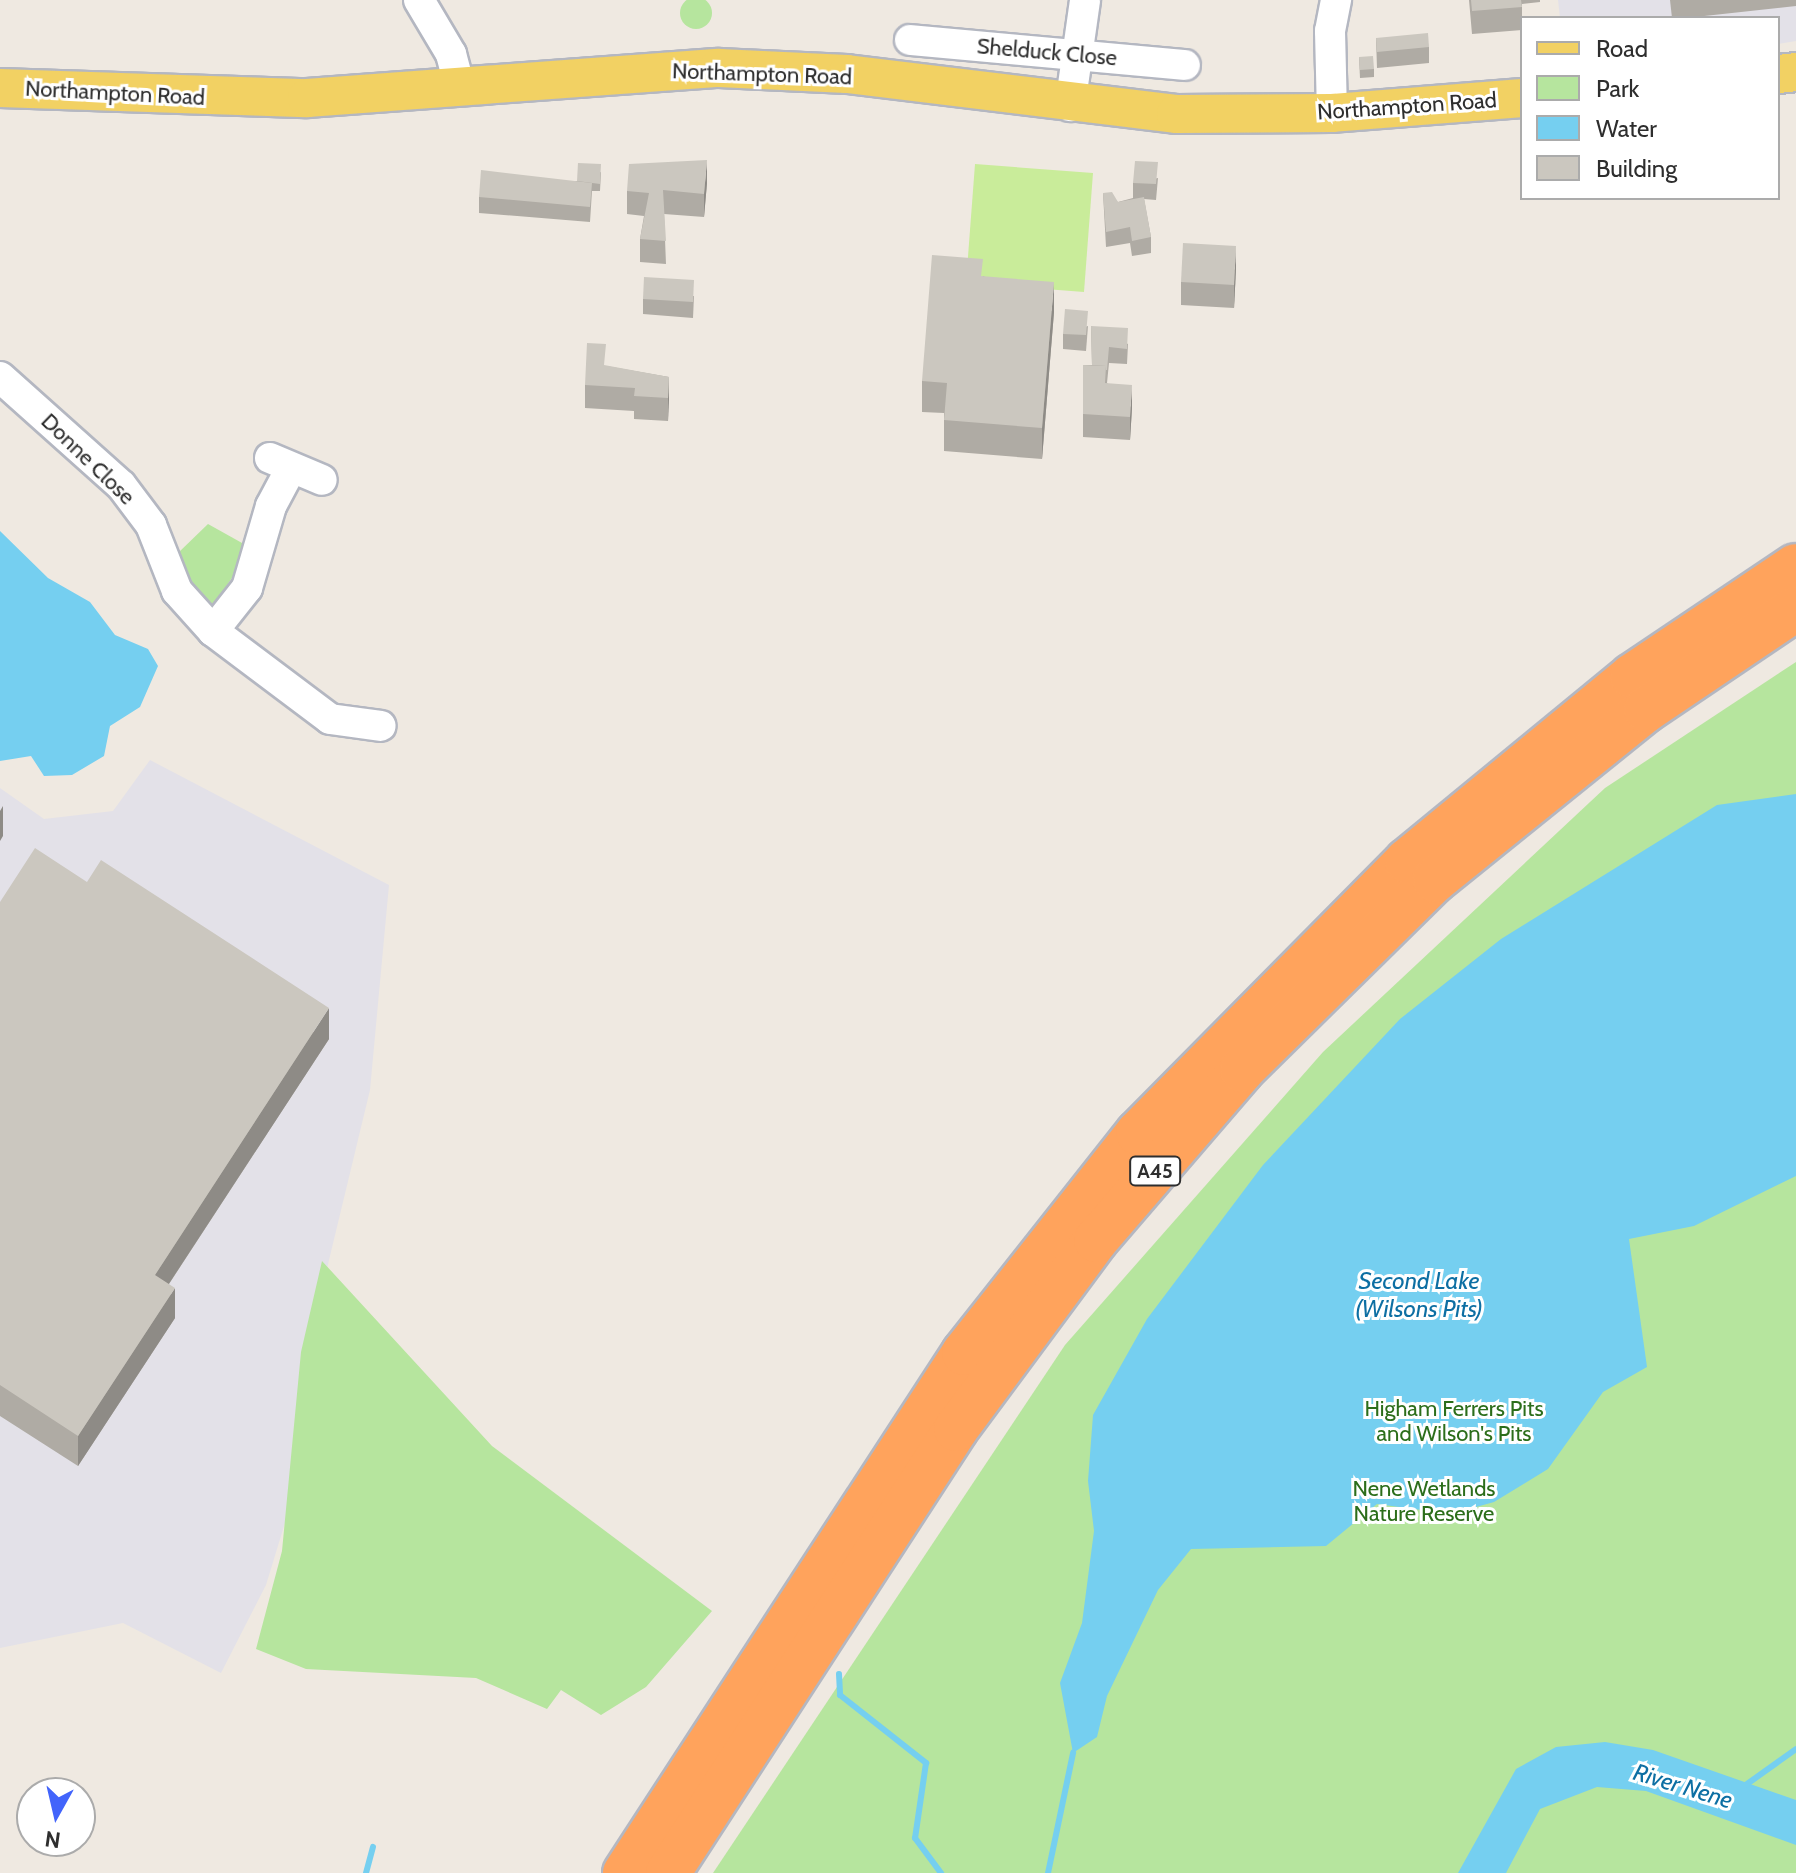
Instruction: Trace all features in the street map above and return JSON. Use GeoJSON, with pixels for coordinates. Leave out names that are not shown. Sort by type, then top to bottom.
{"type":"FeatureCollection","features":[{"type":"Feature","properties":{"kind":"highway","name":"A45"},"geometry":{"type":"LineString","coordinates":[[625,1873],[964,1353],[1138,1133],[1407,861],[1632,676],[1796,566]]}},
{"type":"Feature","properties":{"kind":"highway","name":"A45"},"geometry":{"type":"LineString","coordinates":[[668,1873],[956,1429],[1096,1240],[1242,1070],[1435,880],[1646,710],[1796,609]]}},
{"type":"Feature","properties":{"kind":"main road","name":"Northampton Road"},"geometry":{"type":"LineString","coordinates":[[0,88],[307,98],[732,68],[847,74],[1070,106],[1332,113],[1520,98]]}},
{"type":"Feature","properties":{"kind":"street"},"geometry":{"type":"LineString","coordinates":[[419,0],[451,54],[460,87]]}},
{"type":"Feature","properties":{"kind":"street"},"geometry":{"type":"LineString","coordinates":[[1070,106],[1085,0]]}},
{"type":"Feature","properties":{"kind":"street"},"geometry":{"type":"LineString","coordinates":[[1332,113],[1330,31],[1336,0]]}},
{"type":"Feature","properties":{"kind":"street","name":"Shelduck Close"},"geometry":{"type":"LineString","coordinates":[[910,40],[1185,65]]}},
{"type":"Feature","properties":{"kind":"street","name":"Donne Close"},"geometry":{"type":"LineString","coordinates":[[0,377],[121,485],[151,525],[177,591],[213,631],[330,719],[381,726]]}},
{"type":"Feature","properties":{"kind":"street"},"geometry":{"type":"LineString","coordinates":[[213,631],[247,588],[280,465],[322,480]]}},
{"type":"Feature","properties":{"kind":"shaded area"},"geometry":{"type":"Polygon","coordinates":[[[1558,0],[1796,0],[1796,41],[1780,44],[1780,16],[1560,16],[1558,0]]]}},
{"type":"Feature","properties":{"kind":"shaded area"},"geometry":{"type":"Polygon","coordinates":[[[150,760],[389,885],[370,1090],[303,1368],[288,1513],[266,1585],[221,1673],[123,1623],[0,1648],[0,788],[44,819],[113,811],[150,760]]]}},
{"type":"Feature","properties":{"kind":"green space"},"geometry":{"type":"Polygon","coordinates":[[[689,-1],[703,-1],[711,7],[711,19],[702,28],[690,28],[681,19],[681,7],[689,-1]]]}},
{"type":"Feature","properties":{"kind":"green space"},"geometry":{"type":"Polygon","coordinates":[[[975,164],[1093,173],[1084,292],[966,283],[975,164]]]}},
{"type":"Feature","properties":{"kind":"green space"},"geometry":{"type":"Polygon","coordinates":[[[208,524],[251,548],[210,612],[200,610],[178,553],[208,524]]]}},
{"type":"Feature","properties":{"kind":"green space","name":"Higham Ferrers Pits and Wilson's Pits"},"geometry":{"type":"Polygon","coordinates":[[[1796,662],[1796,1873],[713,1873],[1065,1345],[1323,1052],[1605,788],[1796,662]]]}},
{"type":"Feature","properties":{"kind":"green space"},"geometry":{"type":"Polygon","coordinates":[[[322,1261],[492,1446],[712,1611],[646,1687],[601,1715],[561,1690],[547,1709],[476,1678],[306,1669],[256,1649],[282,1551],[301,1352],[322,1261]]]}},
{"type":"Feature","properties":{"kind":"water"},"geometry":{"type":"Polygon","coordinates":[[[0,531],[48,578],[90,602],[115,635],[148,649],[158,666],[140,707],[110,726],[104,756],[72,775],[44,776],[31,756],[0,761],[0,531]]]}},
{"type":"Feature","properties":{"kind":"water","name":"Second Lake (Wilsons Pits)"},"geometry":{"type":"Polygon","coordinates":[[[1796,794],[1796,1176],[1694,1226],[1629,1239],[1647,1367],[1603,1392],[1548,1469],[1494,1502],[1451,1514],[1377,1504],[1326,1546],[1191,1549],[1158,1590],[1107,1696],[1097,1737],[1073,1753],[1060,1683],[1082,1623],[1094,1531],[1088,1481],[1093,1415],[1147,1319],[1263,1165],[1400,1019],[1501,939],[1717,805],[1796,794]]]}},
{"type":"Feature","properties":{"kind":"water","name":"River Nene"},"geometry":{"type":"Polygon","coordinates":[[[1605,1742],[1653,1750],[1796,1800],[1796,1845],[1646,1791],[1597,1787],[1540,1809],[1506,1873],[1458,1873],[1516,1769],[1556,1747],[1605,1742]]]}},
{"type":"Feature","properties":{"kind":"building"},"geometry":{"type":"Polygon","coordinates":[[[1471,0],[1521,0],[1522,7],[1472,11],[1471,0]]]}},
{"type":"Feature","properties":{"kind":"building"},"geometry":{"type":"Polygon","coordinates":[[[1428,33],[1429,47],[1377,52],[1376,38],[1428,33]]]}},
{"type":"Feature","properties":{"kind":"building"},"geometry":{"type":"Polygon","coordinates":[[[1373,56],[1374,69],[1360,70],[1359,57],[1373,56]]]}},
{"type":"Feature","properties":{"kind":"building"},"geometry":{"type":"Polygon","coordinates":[[[707,160],[704,194],[663,190],[666,241],[640,239],[649,193],[627,191],[629,164],[707,160]]]}},
{"type":"Feature","properties":{"kind":"building"},"geometry":{"type":"Polygon","coordinates":[[[1135,161],[1158,162],[1156,184],[1133,183],[1135,161]]]}},
{"type":"Feature","properties":{"kind":"building"},"geometry":{"type":"Polygon","coordinates":[[[578,163],[601,164],[600,184],[577,181],[578,163]]]}},
{"type":"Feature","properties":{"kind":"building"},"geometry":{"type":"Polygon","coordinates":[[[481,170],[592,183],[590,207],[479,197],[481,170]]]}},
{"type":"Feature","properties":{"kind":"building"},"geometry":{"type":"Polygon","coordinates":[[[1112,192],[1118,202],[1144,197],[1151,237],[1132,241],[1130,227],[1106,232],[1103,193],[1112,192]]]}},
{"type":"Feature","properties":{"kind":"building"},"geometry":{"type":"Polygon","coordinates":[[[1183,243],[1236,246],[1234,285],[1181,282],[1183,243]]]}},
{"type":"Feature","properties":{"kind":"building"},"geometry":{"type":"Polygon","coordinates":[[[932,255],[983,259],[981,276],[1054,282],[1042,428],[944,420],[947,383],[922,381],[932,255]]]}},
{"type":"Feature","properties":{"kind":"building"},"geometry":{"type":"Polygon","coordinates":[[[644,277],[694,280],[693,302],[643,299],[644,277]]]}},
{"type":"Feature","properties":{"kind":"building"},"geometry":{"type":"Polygon","coordinates":[[[1065,309],[1088,311],[1086,335],[1063,334],[1065,309]]]}},
{"type":"Feature","properties":{"kind":"building"},"geometry":{"type":"Polygon","coordinates":[[[1091,326],[1128,328],[1127,349],[1109,347],[1107,370],[1106,366],[1092,365],[1091,326]]]}},
{"type":"Feature","properties":{"kind":"building"},"geometry":{"type":"Polygon","coordinates":[[[587,343],[606,344],[604,365],[669,377],[668,398],[634,396],[635,388],[585,385],[587,343]]]}},
{"type":"Feature","properties":{"kind":"building"},"geometry":{"type":"Polygon","coordinates":[[[1083,365],[1106,366],[1105,383],[1132,385],[1130,417],[1083,414],[1083,365]]]}},
{"type":"Feature","properties":{"kind":"building"},"geometry":{"type":"Polygon","coordinates":[[[35,848],[87,882],[101,860],[329,1008],[155,1275],[175,1288],[78,1436],[0,1385],[0,902],[35,848]]]}},
{"type":"Feature","properties":{"kind":"waterway"},"geometry":{"type":"LineString","coordinates":[[839,1674],[840,1695],[926,1763],[915,1838],[941,1873]]}},
{"type":"Feature","properties":{"kind":"waterway","name":"River Nene"},"geometry":{"type":"LineString","coordinates":[[1747,1784],[1796,1749]]}},
{"type":"Feature","properties":{"kind":"waterway"},"geometry":{"type":"LineString","coordinates":[[1048,1873],[1073,1753]]}},
{"type":"Feature","properties":{"kind":"waterway"},"geometry":{"type":"LineString","coordinates":[[366,1873],[373,1847]]}},
{"type":"Feature","properties":{"kind":"park label","name":"Nene Wetlands Nature Reserve"},"geometry":{"type":"Point","coordinates":[1424,1500]}}]}
